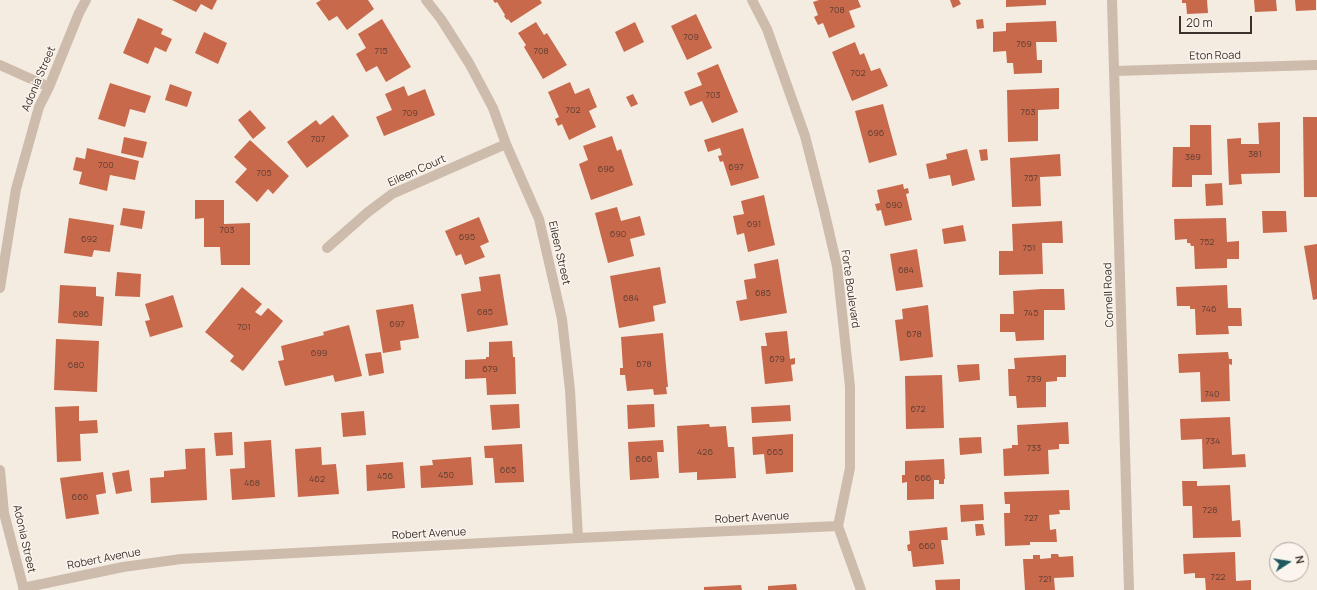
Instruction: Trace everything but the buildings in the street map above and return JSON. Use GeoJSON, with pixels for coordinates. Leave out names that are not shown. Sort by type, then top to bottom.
{"type":"FeatureCollection","features":[{"type":"Feature","properties":{"kind":"street","name":"Adonia Street"},"geometry":{"type":"LineString","coordinates":[[0,288],[16,189],[39,107],[50,87],[79,13],[86,0]]}},
{"type":"Feature","properties":{"kind":"street","name":"Eileen Street"},"geometry":{"type":"LineString","coordinates":[[426,0],[441,19],[469,63],[493,108],[506,144],[539,219],[562,319],[570,390],[578,538]]}},
{"type":"Feature","properties":{"kind":"street","name":"Forte Boulevard"},"geometry":{"type":"LineString","coordinates":[[752,0],[766,29],[805,136],[824,210],[836,266],[850,387],[850,468],[838,526]]}},
{"type":"Feature","properties":{"kind":"street","name":"Cornell Road"},"geometry":{"type":"LineString","coordinates":[[1112,0],[1129,590]]}},
{"type":"Feature","properties":{"kind":"street"},"geometry":{"type":"LineString","coordinates":[[0,65],[50,87]]}},
{"type":"Feature","properties":{"kind":"street","name":"Eton Road"},"geometry":{"type":"LineString","coordinates":[[1114,70],[1317,65]]}},
{"type":"Feature","properties":{"kind":"street","name":"Eileen Court"},"geometry":{"type":"LineString","coordinates":[[327,248],[368,212],[392,194],[506,144]]}},
{"type":"Feature","properties":{"kind":"street","name":"Adonia Street"},"geometry":{"type":"LineString","coordinates":[[0,470],[4,513],[23,589]]}},
{"type":"Feature","properties":{"kind":"street"},"geometry":{"type":"LineString","coordinates":[[838,526],[861,590]]}},
{"type":"Feature","properties":{"kind":"street","name":"Robert Avenue"},"geometry":{"type":"LineString","coordinates":[[23,589],[123,567],[181,559],[838,526]]}}]}
